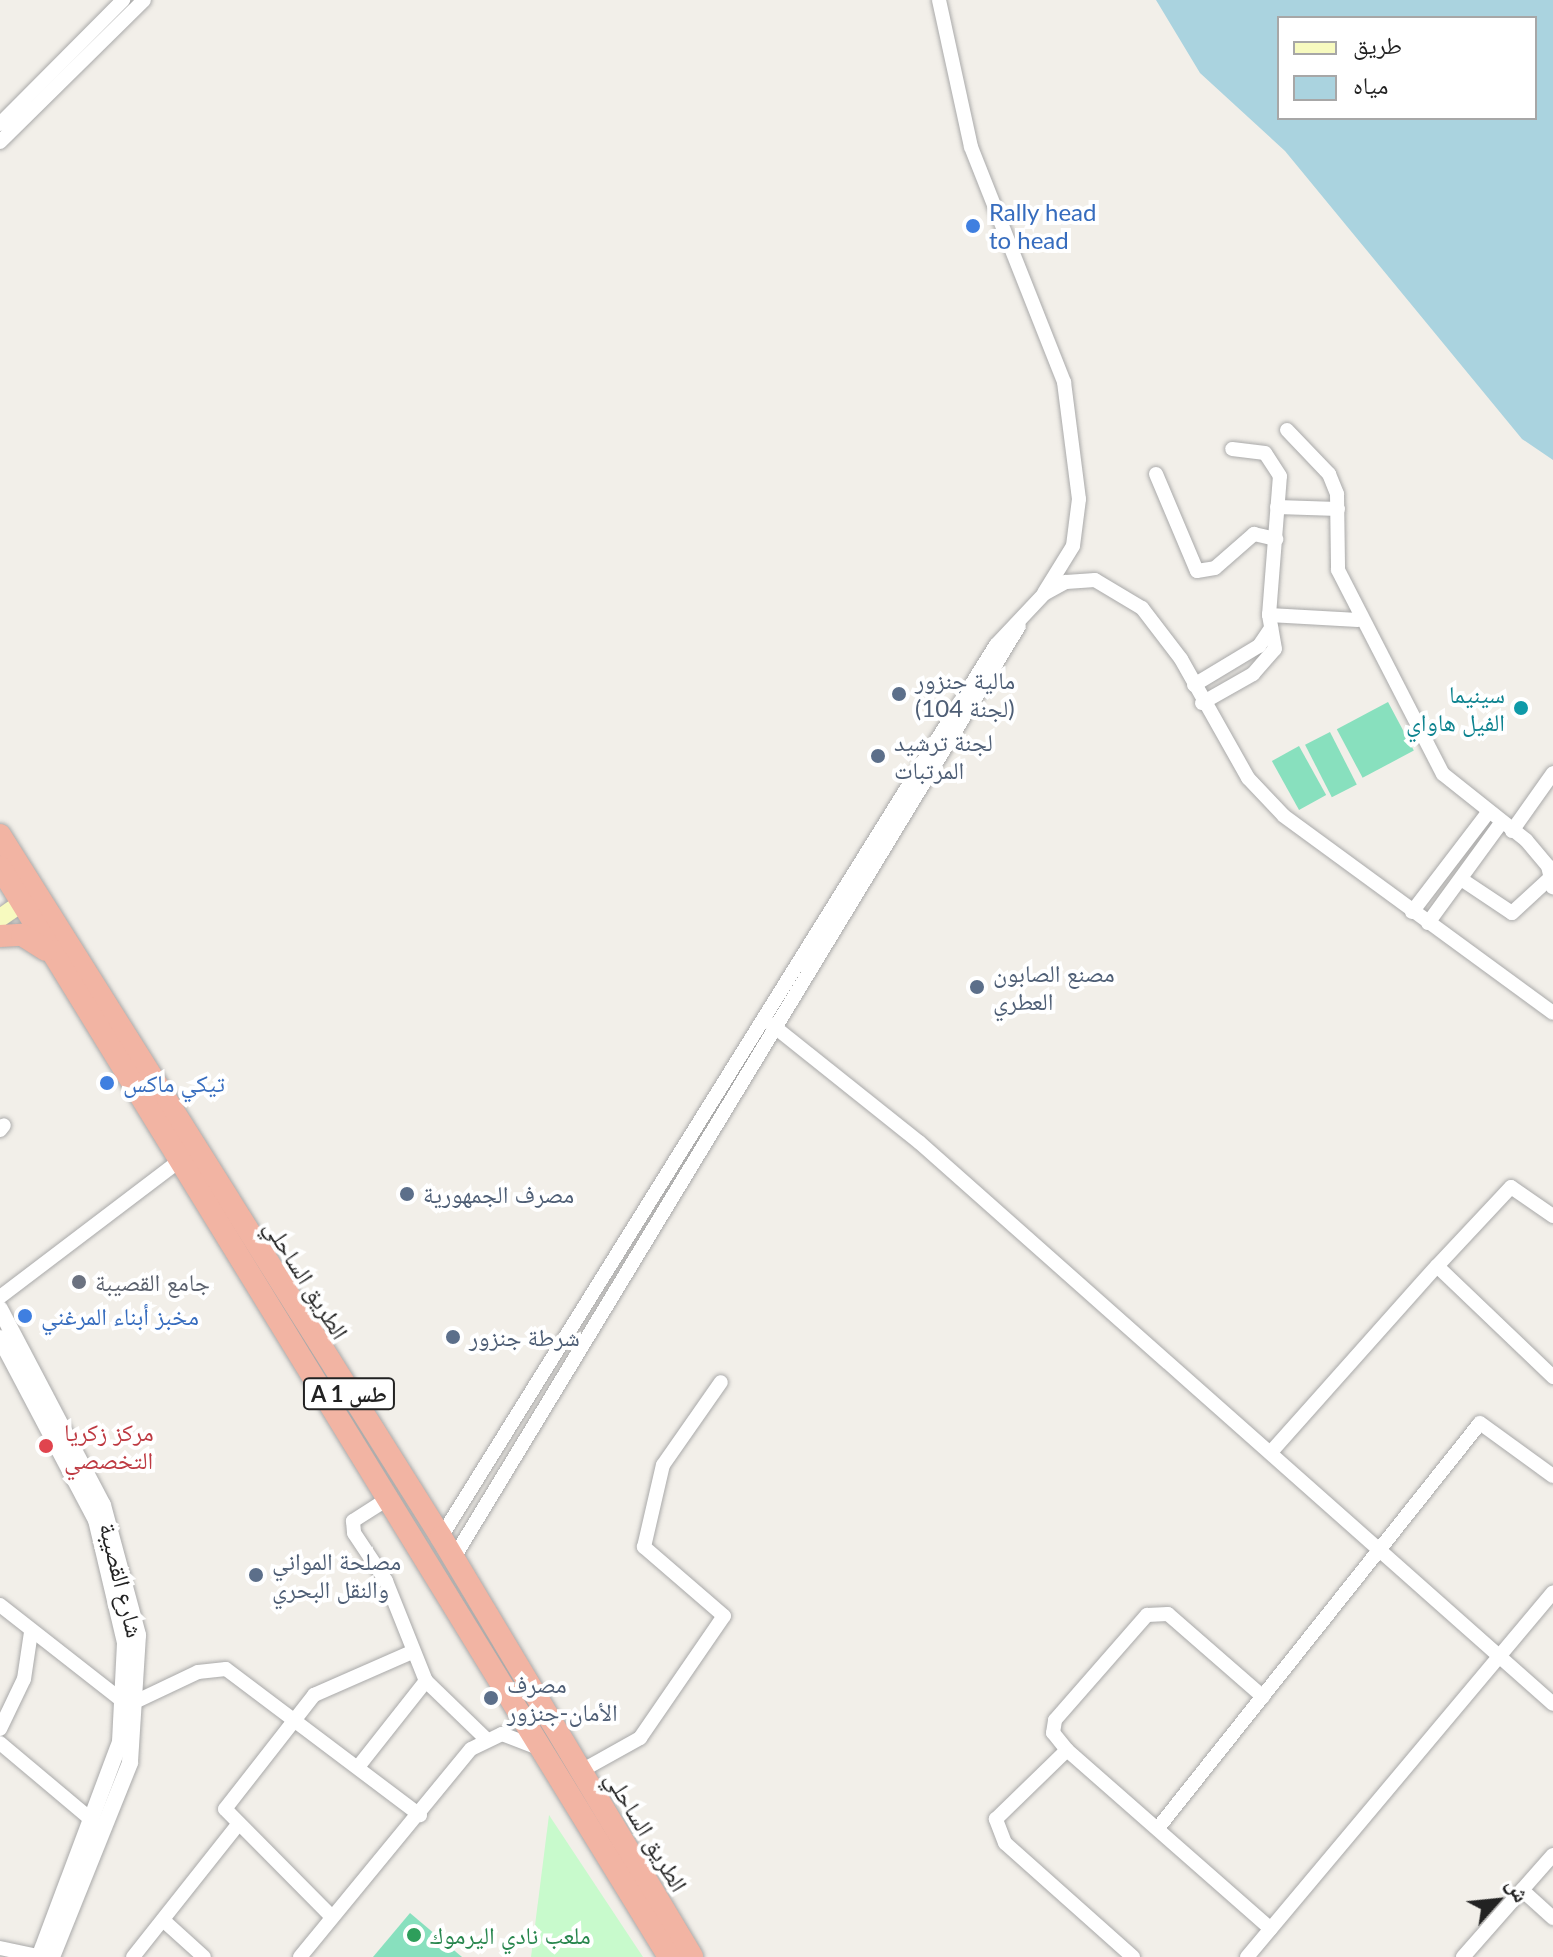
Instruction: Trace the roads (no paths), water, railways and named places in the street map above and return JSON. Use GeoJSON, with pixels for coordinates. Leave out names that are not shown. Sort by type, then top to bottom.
{"type":"FeatureCollection","features":[{"type":"Feature","properties":{"kind":"highway","name":"الطريق الساحلي"},"geometry":{"type":"LineString","coordinates":[[0,835],[8,877],[28,898],[441,1537],[692,1957]]}},
{"type":"Feature","properties":{"kind":"highway","name":"الطريق الساحلي"},"geometry":{"type":"LineString","coordinates":[[28,898],[62,967],[178,1162],[547,1753],[669,1957]]}},
{"type":"Feature","properties":{"kind":"highway"},"geometry":{"type":"LineString","coordinates":[[0,936],[32,939],[62,967]]}},
{"type":"Feature","properties":{"kind":"main road"},"geometry":{"type":"LineString","coordinates":[[0,918],[28,898]]}},
{"type":"Feature","properties":{"kind":"street"},"geometry":{"type":"LineString","coordinates":[[0,124],[123,0]]}},
{"type":"Feature","properties":{"kind":"street"},"geometry":{"type":"LineString","coordinates":[[0,142],[144,0]]}},
{"type":"Feature","properties":{"kind":"street"},"geometry":{"type":"LineString","coordinates":[[441,1537],[764,1019],[829,929],[965,710],[1073,546],[1079,499],[1067,396],[1051,335],[971,147],[939,0]]}},
{"type":"Feature","properties":{"kind":"street"},"geometry":{"type":"LineString","coordinates":[[1287,430],[1329,474],[1338,509],[1338,570],[1358,620],[1443,774],[1487,814],[1507,827],[1551,874],[1512,913],[1461,879]]}},
{"type":"Feature","properties":{"kind":"street"},"geometry":{"type":"LineString","coordinates":[[1202,703],[1272,657],[1270,622],[1276,539],[1276,460],[1232,449]]}},
{"type":"Feature","properties":{"kind":"street"},"geometry":{"type":"LineString","coordinates":[[1156,474],[1197,571],[1215,568],[1254,534],[1276,539]]}},
{"type":"Feature","properties":{"kind":"street"},"geometry":{"type":"LineString","coordinates":[[1277,507],[1338,509]]}},
{"type":"Feature","properties":{"kind":"street"},"geometry":{"type":"LineString","coordinates":[[1044,594],[1078,579],[1128,596],[1164,635],[1248,778],[1284,816],[1553,1013]]}},
{"type":"Feature","properties":{"kind":"street"},"geometry":{"type":"LineString","coordinates":[[1270,622],[1358,620]]}},
{"type":"Feature","properties":{"kind":"street"},"geometry":{"type":"LineString","coordinates":[[1194,685],[1259,646],[1270,622]]}},
{"type":"Feature","properties":{"kind":"street"},"geometry":{"type":"LineString","coordinates":[[1428,923],[1461,879],[1553,773]]}},
{"type":"Feature","properties":{"kind":"street"},"geometry":{"type":"LineString","coordinates":[[1412,912],[1487,814]]}},
{"type":"Feature","properties":{"kind":"street"},"geometry":{"type":"LineString","coordinates":[[453,1559],[778,1029],[829,929]]}},
{"type":"Feature","properties":{"kind":"street"},"geometry":{"type":"LineString","coordinates":[[764,1019],[919,1142],[1271,1452],[1378,1553],[1553,1704]]}},
{"type":"Feature","properties":{"kind":"street"},"geometry":{"type":"LineString","coordinates":[[0,1297],[178,1162]]}},
{"type":"Feature","properties":{"kind":"street"},"geometry":{"type":"LineString","coordinates":[[1271,1452],[1511,1187],[1553,1216]]}},
{"type":"Feature","properties":{"kind":"street"},"geometry":{"type":"LineString","coordinates":[[1437,1266],[1553,1377]]}},
{"type":"Feature","properties":{"kind":"street","name":"شارع القصيبة"},"geometry":{"type":"LineString","coordinates":[[0,1309],[118,1544],[138,1635],[130,1763],[52,1957]]}},
{"type":"Feature","properties":{"kind":"street"},"geometry":{"type":"LineString","coordinates":[[0,1338],[101,1534],[122,1614],[132,1702],[93,1821],[39,1957],[0,1948]]}},
{"type":"Feature","properties":{"kind":"street"},"geometry":{"type":"LineString","coordinates":[[581,1771],[640,1738],[724,1616],[644,1547],[663,1465],[721,1382]]}},
{"type":"Feature","properties":{"kind":"street"},"geometry":{"type":"LineString","coordinates":[[1158,1828],[1480,1423],[1553,1476]]}},
{"type":"Feature","properties":{"kind":"street"},"geometry":{"type":"LineString","coordinates":[[389,1498],[352,1527],[386,1581],[426,1681],[485,1738]]}},
{"type":"Feature","properties":{"kind":"street"},"geometry":{"type":"LineString","coordinates":[[1247,1957],[1553,1592]]}},
{"type":"Feature","properties":{"kind":"street"},"geometry":{"type":"LineString","coordinates":[[0,1605],[31,1632],[132,1702]]}},
{"type":"Feature","properties":{"kind":"street"},"geometry":{"type":"LineString","coordinates":[[1263,1697],[1158,1611],[1140,1619],[1055,1720],[1053,1733],[1067,1750],[1271,1929]]}},
{"type":"Feature","properties":{"kind":"street"},"geometry":{"type":"LineString","coordinates":[[0,1729],[24,1679],[31,1632]]}},
{"type":"Feature","properties":{"kind":"street"},"geometry":{"type":"LineString","coordinates":[[332,1917],[236,1827],[226,1806],[322,1688],[412,1652]]}},
{"type":"Feature","properties":{"kind":"street"},"geometry":{"type":"LineString","coordinates":[[132,1702],[214,1667],[235,1674],[420,1815]]}},
{"type":"Feature","properties":{"kind":"street"},"geometry":{"type":"LineString","coordinates":[[358,1767],[426,1681]]}},
{"type":"Feature","properties":{"kind":"street"},"geometry":{"type":"LineString","coordinates":[[300,1957],[485,1738],[518,1736],[547,1753]]}},
{"type":"Feature","properties":{"kind":"street"},"geometry":{"type":"LineString","coordinates":[[0,1743],[93,1821]]}},
{"type":"Feature","properties":{"kind":"street"},"geometry":{"type":"LineString","coordinates":[[1067,1750],[1002,1812],[996,1832],[1133,1957]]}},
{"type":"Feature","properties":{"kind":"street"},"geometry":{"type":"LineString","coordinates":[[133,1957],[236,1827]]}},
{"type":"Feature","properties":{"kind":"street"},"geometry":{"type":"LineString","coordinates":[[1463,1957],[1553,1855]]}},
{"type":"Feature","properties":{"kind":"street"},"geometry":{"type":"LineString","coordinates":[[1522,1890],[1553,1918]]}},
{"type":"Feature","properties":{"kind":"street"},"geometry":{"type":"LineString","coordinates":[[163,1920],[204,1957]]}},
{"type":"Feature","properties":{"kind":"water"},"geometry":{"type":"Polygon","coordinates":[[[1156,0],[1553,0],[1553,460],[1522,439],[1285,151],[1200,73],[1156,0]]]}},
{"type":"Feature","properties":{"kind":"place","name":"Rally head to head"},"geometry":{"type":"Point","coordinates":[973,226]}},
{"type":"Feature","properties":{"kind":"place","name":"مالية جنزور (لجنة 104)"},"geometry":{"type":"Point","coordinates":[899,694]}},
{"type":"Feature","properties":{"kind":"place","name":"سينيما الفيل هاواي"},"geometry":{"type":"Point","coordinates":[1521,708]}},
{"type":"Feature","properties":{"kind":"place","name":"لجنة ترشيد المرتبات"},"geometry":{"type":"Point","coordinates":[878,756]}},
{"type":"Feature","properties":{"kind":"place","name":"مصنع الصابون العطري"},"geometry":{"type":"Point","coordinates":[977,987]}},
{"type":"Feature","properties":{"kind":"place","name":"تيكي ماكس"},"geometry":{"type":"Point","coordinates":[107,1083]}},
{"type":"Feature","properties":{"kind":"place","name":"مصرف الجمهورية"},"geometry":{"type":"Point","coordinates":[407,1194]}},
{"type":"Feature","properties":{"kind":"place","name":"جامع القصيبة"},"geometry":{"type":"Point","coordinates":[79,1282]}},
{"type":"Feature","properties":{"kind":"place","name":"مخبز أبناء المرغني"},"geometry":{"type":"Point","coordinates":[25,1316]}},
{"type":"Feature","properties":{"kind":"place","name":"شرطة جنزور"},"geometry":{"type":"Point","coordinates":[453,1337]}},
{"type":"Feature","properties":{"kind":"place","name":"مركز زكريا التخصصي"},"geometry":{"type":"Point","coordinates":[46,1446]}},
{"type":"Feature","properties":{"kind":"place","name":"مصلحة المواني والنقل البحري"},"geometry":{"type":"Point","coordinates":[256,1575]}},
{"type":"Feature","properties":{"kind":"place","name":"مصرف الأمان-جنزور"},"geometry":{"type":"Point","coordinates":[491,1698]}},
{"type":"Feature","properties":{"kind":"place","name":"ملعب نادي اليرموك"},"geometry":{"type":"Point","coordinates":[414,1935]}}]}
